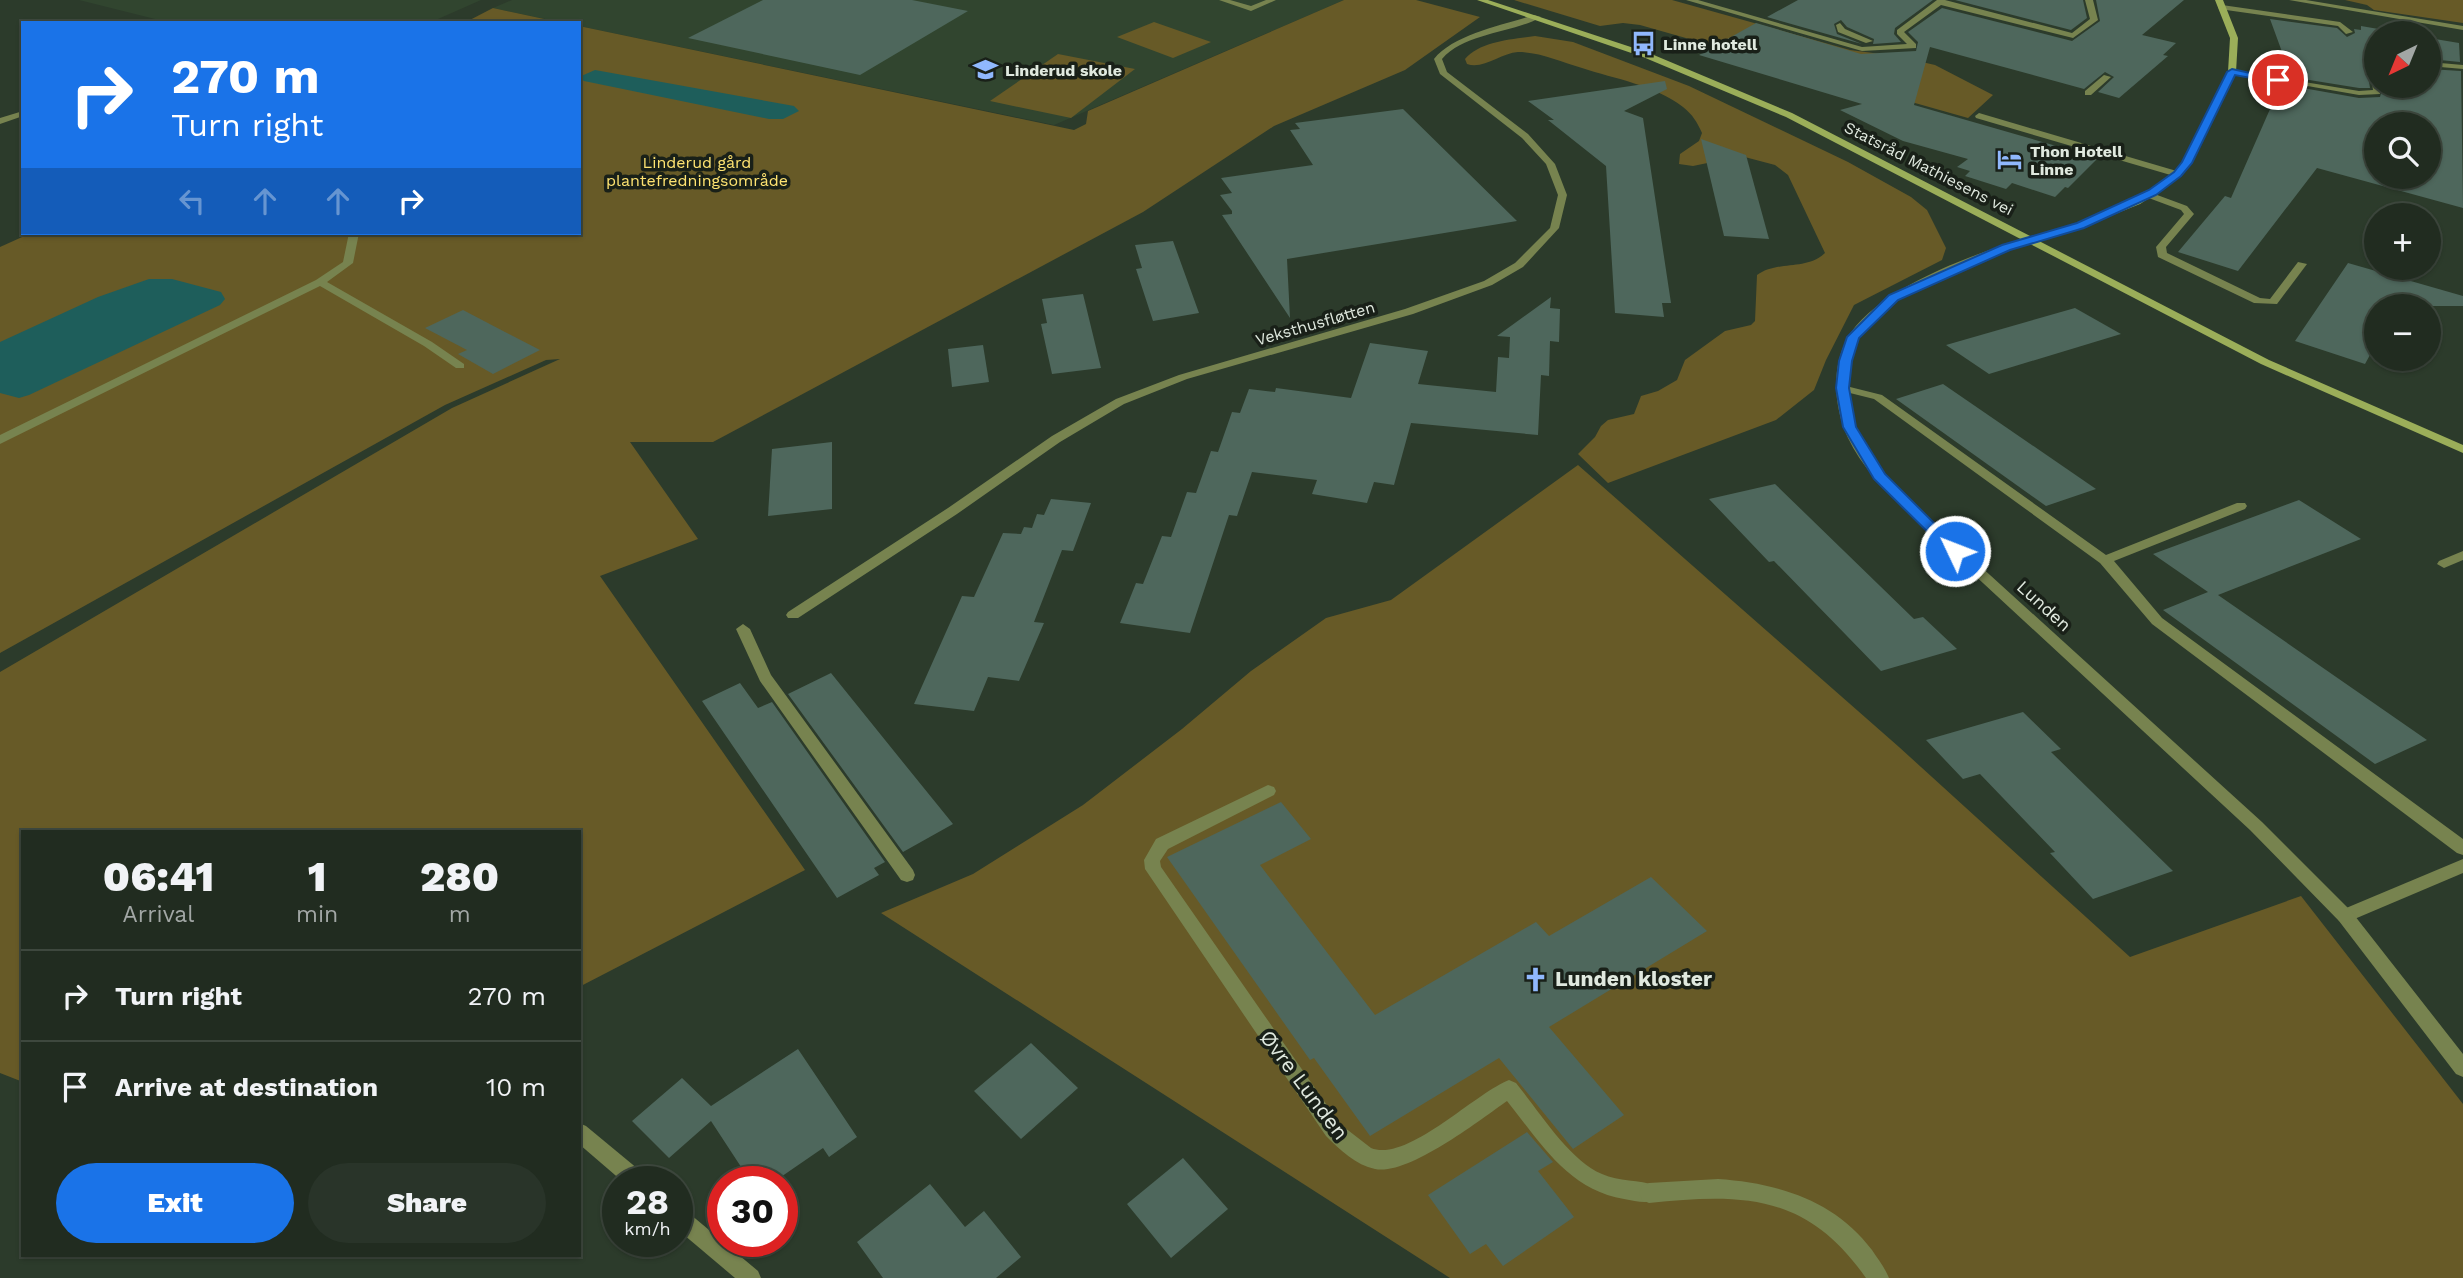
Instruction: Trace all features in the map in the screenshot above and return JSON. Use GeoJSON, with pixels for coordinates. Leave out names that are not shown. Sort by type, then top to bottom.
{"type":"FeatureCollection","features":[{"type":"Feature","properties":{"kind":"street"},"geometry":{"type":"LineString","coordinates":[[1223,0],[1251,9],[1272,0]]}},
{"type":"Feature","properties":{"kind":"street","name":"Statsråd Mathiesens vei"},"geometry":{"type":"LineString","coordinates":[[1481,0],[1646,55],[1751,98],[1879,159],[2265,362],[2463,449]]}},
{"type":"Feature","properties":{"kind":"street"},"geometry":{"type":"LineString","coordinates":[[1690,0],[1862,49],[1913,46],[1900,32],[1941,1],[2073,36],[2094,20],[2089,0]]}},
{"type":"Feature","properties":{"kind":"street"},"geometry":{"type":"LineString","coordinates":[[2293,0],[2463,28]]}},
{"type":"Feature","properties":{"kind":"street"},"geometry":{"type":"LineString","coordinates":[[2220,3],[2348,29],[2361,29]]}},
{"type":"Feature","properties":{"kind":"street","name":"Lunden"},"geometry":{"type":"LineString","coordinates":[[2220,3],[2234,38],[2232,72],[2187,163],[2149,195],[2101,218],[2006,248],[1894,298],[1853,337],[1845,361],[1842,388],[1849,427],[1879,476],[1920,518],[2256,826],[2345,916],[2463,1068]]}},
{"type":"Feature","properties":{"kind":"street","name":"Veksthusfløtten"},"geometry":{"type":"LineString","coordinates":[[793,615],[950,513],[1081,423],[1119,402],[1191,375],[1405,313],[1476,288],[1507,274],[1525,261],[1552,232],[1558,219],[1562,191],[1555,173],[1543,152],[1528,136],[1450,79],[1438,67],[1437,61],[1438,57],[1457,45],[1537,17]]}},
{"type":"Feature","properties":{"kind":"street"},"geometry":{"type":"LineString","coordinates":[[1840,25],[1841,30],[1854,37],[1891,47]]}},
{"type":"Feature","properties":{"kind":"street"},"geometry":{"type":"LineString","coordinates":[[2441,65],[2463,67]]}},
{"type":"Feature","properties":{"kind":"street"},"geometry":{"type":"LineString","coordinates":[[2232,72],[2364,93]]}},
{"type":"Feature","properties":{"kind":"street"},"geometry":{"type":"LineString","coordinates":[[2088,93],[2107,77]]}},
{"type":"Feature","properties":{"kind":"street"},"geometry":{"type":"LineString","coordinates":[[0,121],[21,114]]}},
{"type":"Feature","properties":{"kind":"street"},"geometry":{"type":"LineString","coordinates":[[1979,116],[2177,174]]}},
{"type":"Feature","properties":{"kind":"street"},"geometry":{"type":"LineString","coordinates":[[2149,195],[2184,208],[2189,214],[2161,247],[2162,255],[2258,301],[2273,302],[2302,264]]}},
{"type":"Feature","properties":{"kind":"street"},"geometry":{"type":"LineString","coordinates":[[0,440],[320,282],[348,263],[354,235]]}},
{"type":"Feature","properties":{"kind":"street"},"geometry":{"type":"LineString","coordinates":[[320,282],[428,344],[460,366]]}},
{"type":"Feature","properties":{"kind":"street"},"geometry":{"type":"LineString","coordinates":[[1842,388],[1878,397],[2105,560],[2157,621],[2463,849]]}},
{"type":"Feature","properties":{"kind":"street"},"geometry":{"type":"LineString","coordinates":[[2105,560],[2241,506]]}},
{"type":"Feature","properties":{"kind":"street"},"geometry":{"type":"LineString","coordinates":[[2444,564],[2463,555]]}},
{"type":"Feature","properties":{"kind":"street"},"geometry":{"type":"LineString","coordinates":[[743,629],[765,677],[907,875]]}},
{"type":"Feature","properties":{"kind":"street","name":"Øvre Lunden"},"geometry":{"type":"LineString","coordinates":[[1268,791],[1175,835],[1154,852],[1153,869],[1333,1130],[1362,1154],[1379,1160],[1394,1160],[1414,1152],[1509,1089],[1572,1164],[1591,1179],[1616,1188],[1650,1193],[1701,1186],[1772,1195],[1805,1207],[1829,1220],[1848,1237],[1879,1278]]}},
{"type":"Feature","properties":{"kind":"street"},"geometry":{"type":"LineString","coordinates":[[2345,916],[2463,866]]}},
{"type":"Feature","properties":{"kind":"street"},"geometry":{"type":"LineString","coordinates":[[581,1134],[619,1166]]}},
{"type":"Feature","properties":{"kind":"street"},"geometry":{"type":"LineString","coordinates":[[693,1229],[751,1278]]}},
{"type":"Feature","properties":{"kind":"shaded area"},"geometry":{"type":"Polygon","coordinates":[[[79,0],[481,0],[434,21],[163,21],[79,0]]]}},
{"type":"Feature","properties":{"kind":"shaded area","name":"Linderud skole"},"geometry":{"type":"Polygon","coordinates":[[[512,0],[1344,0],[1054,125],[581,26],[581,21],[554,21],[493,8],[512,0]]]}},
{"type":"Feature","properties":{"kind":"green space","name":"Linderud gård plantefredningsområde"},"geometry":{"type":"Polygon","coordinates":[[[1344,0],[1416,0],[1480,17],[1405,70],[1274,126],[1143,212],[713,442],[630,442],[698,539],[600,576],[805,870],[581,986],[581,830],[21,830],[21,1081],[0,1073],[0,672],[452,408],[560,359],[546,360],[445,405],[0,653],[0,247],[27,235],[581,235],[581,26],[1074,130],[1086,124],[1088,111],[1344,0]]]}},
{"type":"Feature","properties":{"kind":"green space"},"geometry":{"type":"Polygon","coordinates":[[[1514,0],[1672,0],[1850,50],[1935,65],[1993,95],[1968,118],[1640,25],[1623,23],[1600,26],[1514,0]]]}},
{"type":"Feature","properties":{"kind":"green space"},"geometry":{"type":"Polygon","coordinates":[[[2345,0],[2463,0],[2463,23],[2374,10],[2367,5],[2345,0]]]}},
{"type":"Feature","properties":{"kind":"green space"},"geometry":{"type":"Polygon","coordinates":[[[493,8],[554,21],[468,21],[493,8]]]}},
{"type":"Feature","properties":{"kind":"green space"},"geometry":{"type":"Polygon","coordinates":[[[1154,22],[1211,42],[1173,58],[1117,37],[1154,22]]]}},
{"type":"Feature","properties":{"kind":"green space"},"geometry":{"type":"Polygon","coordinates":[[[1535,36],[1573,42],[1689,86],[1848,162],[1911,197],[1927,210],[1946,248],[1942,260],[1854,305],[1814,390],[1776,420],[1608,483],[1578,454],[1595,437],[1601,426],[1608,420],[1634,414],[1641,396],[1658,391],[1677,380],[1685,360],[1725,331],[1751,325],[1755,321],[1757,275],[1765,270],[1809,262],[1825,253],[1788,175],[1775,165],[1741,156],[1693,166],[1679,164],[1680,154],[1699,141],[1702,133],[1689,113],[1672,99],[1634,83],[1534,54],[1512,53],[1479,65],[1467,64],[1465,59],[1479,48],[1488,45],[1535,36]]]}},
{"type":"Feature","properties":{"kind":"green space"},"geometry":{"type":"Polygon","coordinates":[[[1058,54],[1135,69],[1071,118],[990,101],[1058,54]]]}},
{"type":"Feature","properties":{"kind":"green space"},"geometry":{"type":"Polygon","coordinates":[[[1578,465],[1899,747],[2130,957],[2301,896],[2463,1104],[2463,1278],[1450,1278],[881,913],[973,874],[1083,805],[1182,729],[1251,671],[1326,618],[1391,600],[1578,465]]]}},
{"type":"Feature","properties":{"kind":"water"},"geometry":{"type":"Polygon","coordinates":[[[595,70],[794,106],[799,111],[783,119],[769,119],[584,81],[581,76],[595,70]]]}},
{"type":"Feature","properties":{"kind":"water"},"geometry":{"type":"Polygon","coordinates":[[[149,279],[172,279],[221,292],[225,299],[220,305],[29,395],[19,398],[0,393],[0,342],[98,297],[149,279]]]}},
{"type":"Feature","properties":{"kind":"building"},"geometry":{"type":"Polygon","coordinates":[[[763,0],[912,0],[968,11],[860,75],[688,38],[763,0]]]}},
{"type":"Feature","properties":{"kind":"building"},"geometry":{"type":"Polygon","coordinates":[[[1798,0],[1933,0],[1895,28],[1894,34],[1901,42],[1873,44],[1874,39],[1847,27],[1841,20],[1834,24],[1837,34],[1862,44],[1767,17],[1798,0]]]}},
{"type":"Feature","properties":{"kind":"building"},"geometry":{"type":"Polygon","coordinates":[[[1955,0],[2083,0],[2087,18],[2071,30],[1955,0]]]}},
{"type":"Feature","properties":{"kind":"building"},"geometry":{"type":"Polygon","coordinates":[[[2096,0],[2184,0],[2142,35],[2176,43],[2163,55],[2168,56],[2119,98],[2098,92],[2114,77],[2105,72],[2084,89],[1930,47],[1914,105],[2098,158],[2055,197],[2012,183],[2006,189],[1965,176],[1970,171],[1957,167],[1968,159],[1903,141],[1840,110],[1862,104],[1699,55],[1756,23],[1861,54],[1916,51],[1918,42],[1908,32],[1942,8],[2072,41],[2100,21],[2096,0]]]}},
{"type":"Feature","properties":{"kind":"building"},"geometry":{"type":"Polygon","coordinates":[[[2270,19],[2337,28],[2347,37],[2355,33],[2354,29],[2361,30],[2361,26],[2364,27],[2364,88],[2285,76],[2289,71],[2270,19]]]}},
{"type":"Feature","properties":{"kind":"building"},"geometry":{"type":"Polygon","coordinates":[[[2441,40],[2459,43],[2460,62],[2441,60],[2441,40]]]}},
{"type":"Feature","properties":{"kind":"building"},"geometry":{"type":"Polygon","coordinates":[[[2441,70],[2461,71],[2463,208],[2394,189],[2441,189],[2441,112],[2364,112],[2364,181],[2317,168],[2238,271],[2178,252],[2225,196],[2231,198],[2281,84],[2359,98],[2441,98],[2441,70]]]}},
{"type":"Feature","properties":{"kind":"building"},"geometry":{"type":"Polygon","coordinates":[[[1665,81],[1667,89],[1624,111],[1643,118],[1671,303],[1662,303],[1664,317],[1615,313],[1606,166],[1528,101],[1665,81]]]}},
{"type":"Feature","properties":{"kind":"building"},"geometry":{"type":"Polygon","coordinates":[[[1403,109],[1517,221],[1287,259],[1290,318],[1222,215],[1232,214],[1232,211],[1220,195],[1232,193],[1221,178],[1313,165],[1290,130],[1300,129],[1295,123],[1403,109]]]}},
{"type":"Feature","properties":{"kind":"building"},"geometry":{"type":"Polygon","coordinates":[[[1701,139],[1746,155],[1769,239],[1724,236],[1701,139]]]}},
{"type":"Feature","properties":{"kind":"building"},"geometry":{"type":"Polygon","coordinates":[[[1173,241],[1199,313],[1153,321],[1136,269],[1142,268],[1135,245],[1173,241]]]}},
{"type":"Feature","properties":{"kind":"building"},"geometry":{"type":"Polygon","coordinates":[[[2348,263],[2364,268],[2364,280],[2407,280],[2463,296],[2463,306],[2441,306],[2441,294],[2364,294],[2364,364],[2295,341],[2348,263]]]}},
{"type":"Feature","properties":{"kind":"building"},"geometry":{"type":"Polygon","coordinates":[[[1083,294],[1101,368],[1052,374],[1041,324],[1047,323],[1042,299],[1083,294]]]}},
{"type":"Feature","properties":{"kind":"building"},"geometry":{"type":"Polygon","coordinates":[[[1551,297],[1550,308],[1560,309],[1559,342],[1550,341],[1549,376],[1541,375],[1538,435],[1411,423],[1394,485],[1374,482],[1367,503],[1312,494],[1317,480],[1252,472],[1237,516],[1229,515],[1190,633],[1120,623],[1136,583],[1143,584],[1162,536],[1171,537],[1187,492],[1196,493],[1211,451],[1218,452],[1232,412],[1240,413],[1249,389],[1275,392],[1276,388],[1351,398],[1370,343],[1428,351],[1418,384],[1496,392],[1498,357],[1509,358],[1510,337],[1497,336],[1551,297]]]}},
{"type":"Feature","properties":{"kind":"building"},"geometry":{"type":"Polygon","coordinates":[[[2075,308],[2121,334],[1989,374],[1946,345],[2075,308]]]}},
{"type":"Feature","properties":{"kind":"building"},"geometry":{"type":"Polygon","coordinates":[[[463,310],[540,350],[493,374],[458,354],[467,350],[425,328],[463,310]]]}},
{"type":"Feature","properties":{"kind":"building"},"geometry":{"type":"Polygon","coordinates":[[[983,345],[989,382],[952,387],[948,349],[983,345]]]}},
{"type":"Feature","properties":{"kind":"building"},"geometry":{"type":"Polygon","coordinates":[[[1943,384],[2096,489],[2046,506],[1896,399],[1943,384]]]}},
{"type":"Feature","properties":{"kind":"building"},"geometry":{"type":"Polygon","coordinates":[[[832,442],[832,509],[768,516],[772,449],[832,442]]]}},
{"type":"Feature","properties":{"kind":"building"},"geometry":{"type":"Polygon","coordinates":[[[1775,484],[1914,619],[1923,617],[1957,649],[1881,671],[1774,561],[1769,562],[1709,499],[1775,484]]]}},
{"type":"Feature","properties":{"kind":"building"},"geometry":{"type":"Polygon","coordinates":[[[1051,499],[1091,503],[1073,551],[1062,550],[1034,622],[1044,623],[1019,681],[988,677],[974,711],[914,704],[962,596],[974,597],[1003,533],[1021,534],[1024,527],[1032,528],[1037,514],[1044,515],[1051,499]]]}},
{"type":"Feature","properties":{"kind":"building"},"geometry":{"type":"Polygon","coordinates":[[[2299,500],[2361,539],[2218,595],[2427,740],[2375,764],[2163,610],[2208,592],[2153,554],[2299,500]]]}},
{"type":"Feature","properties":{"kind":"building"},"geometry":{"type":"Polygon","coordinates":[[[831,673],[953,824],[903,852],[788,694],[831,673]]]}},
{"type":"Feature","properties":{"kind":"building"},"geometry":{"type":"Polygon","coordinates":[[[740,683],[758,708],[772,702],[885,862],[874,868],[879,875],[837,898],[702,701],[740,683]]]}},
{"type":"Feature","properties":{"kind":"building"},"geometry":{"type":"Polygon","coordinates":[[[2023,712],[2061,749],[2051,752],[2173,871],[2093,899],[2050,853],[2055,852],[1980,774],[1963,779],[1926,740],[2023,712]]]}},
{"type":"Feature","properties":{"kind":"building","name":"Lunden kloster"},"geometry":{"type":"Polygon","coordinates":[[[1281,802],[1311,839],[1260,865],[1375,1015],[1536,922],[1549,936],[1651,877],[1707,931],[1549,1027],[1624,1115],[1573,1149],[1499,1058],[1370,1136],[1314,1058],[1310,1060],[1167,857],[1281,802]]]}},
{"type":"Feature","properties":{"kind":"building"},"geometry":{"type":"Polygon","coordinates":[[[1031,1043],[1078,1088],[1021,1139],[974,1091],[1031,1043]]]}},
{"type":"Feature","properties":{"kind":"building"},"geometry":{"type":"Polygon","coordinates":[[[798,1049],[857,1137],[829,1157],[823,1148],[797,1166],[740,1166],[711,1121],[669,1158],[632,1121],[682,1078],[711,1106],[798,1049]]]}},
{"type":"Feature","properties":{"kind":"building"},"geometry":{"type":"Polygon","coordinates":[[[1527,1132],[1553,1162],[1538,1171],[1574,1217],[1503,1266],[1486,1244],[1470,1254],[1428,1195],[1527,1132]]]}},
{"type":"Feature","properties":{"kind":"building"},"geometry":{"type":"Polygon","coordinates":[[[1183,1158],[1228,1209],[1171,1258],[1127,1204],[1183,1158]]]}},
{"type":"Feature","properties":{"kind":"building"},"geometry":{"type":"Polygon","coordinates":[[[930,1184],[965,1227],[984,1211],[1021,1257],[996,1278],[883,1278],[857,1242],[930,1184]]]}},
{"type":"Feature","properties":{"kind":"place","name":"Linne hotell"},"geometry":{"type":"Point","coordinates":[1643,44]}},
{"type":"Feature","properties":{"kind":"place","name":"Linderud skole"},"geometry":{"type":"Point","coordinates":[985,70]}},
{"type":"Feature","properties":{"kind":"place","name":"Thon Hotell Linne"},"geometry":{"type":"Point","coordinates":[2010,160]}},
{"type":"Feature","properties":{"kind":"place","name":"Lunden kloster"},"geometry":{"type":"Point","coordinates":[1535,979]}},
{"type":"Feature","properties":{"kind":"route"},"geometry":{"type":"LineString","coordinates":[[1955,551],[1879,476],[1849,427],[1842,388],[1845,361],[1853,337],[1873,314],[1894,298],[2006,248],[2111,214],[2153,193],[2187,163],[2232,72],[2278,80]]}}]}
